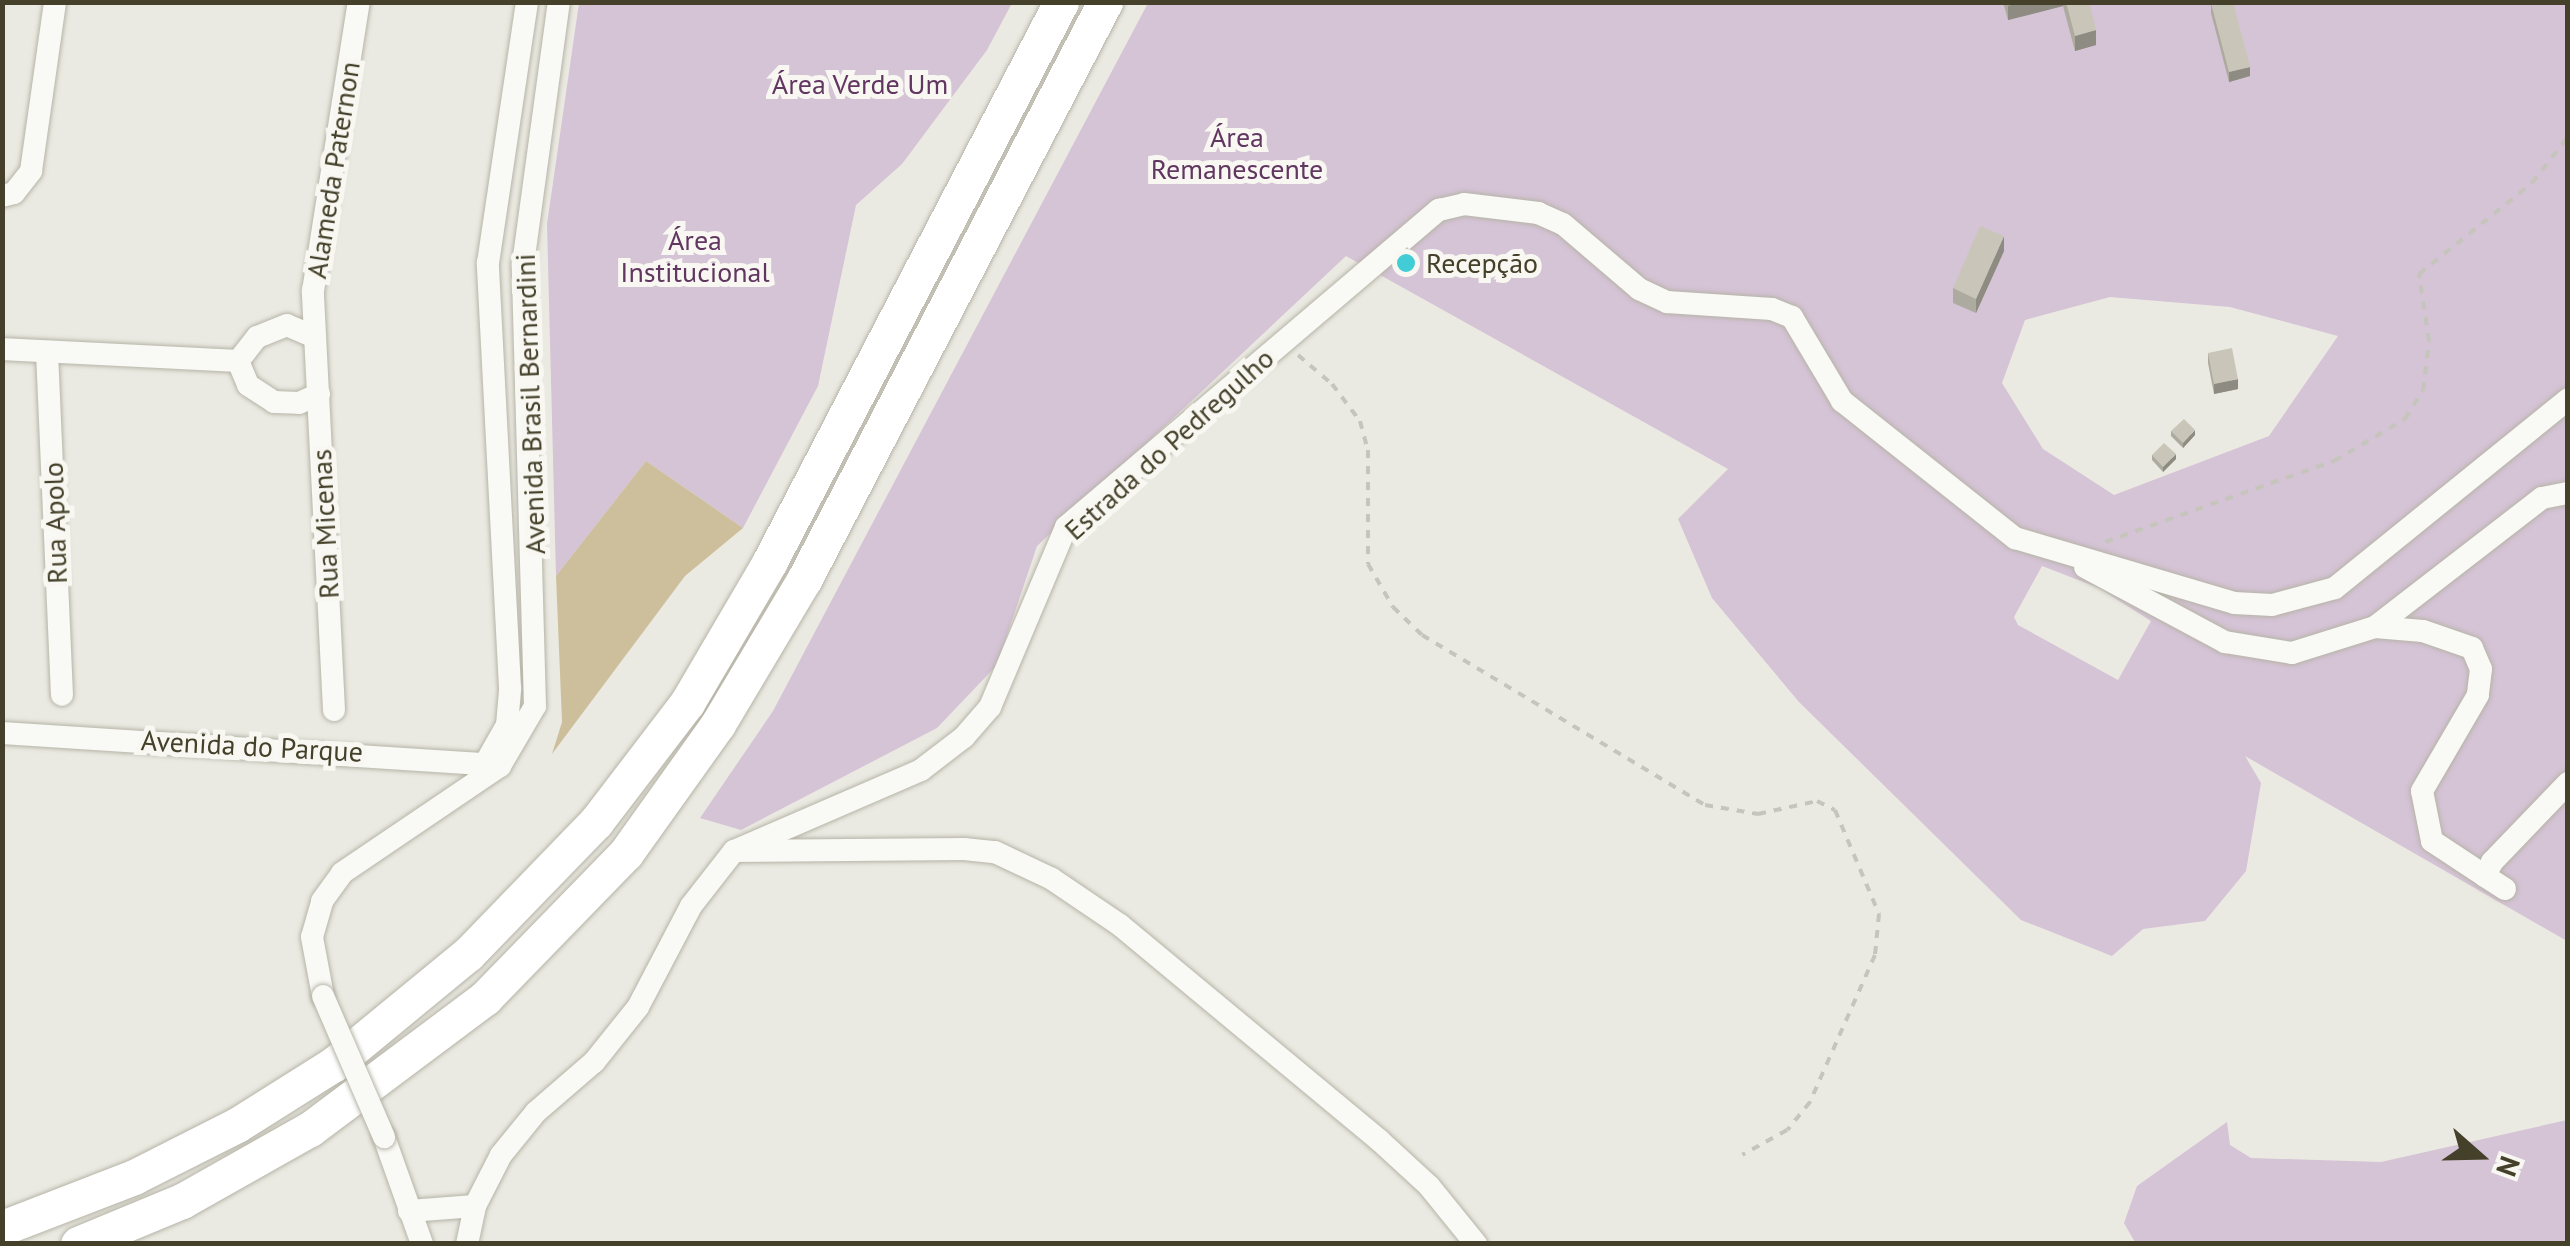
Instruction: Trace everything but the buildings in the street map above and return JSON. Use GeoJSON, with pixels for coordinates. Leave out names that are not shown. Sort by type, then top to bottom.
{"type":"FeatureCollection","features":[{"type":"Feature","properties":{"kind":"highway"},"geometry":{"type":"LineString","coordinates":[[2,1228],[134,1177],[237,1125],[334,1064],[468,954],[596,822],[687,703],[769,562],[1061,2]]}},
{"type":"Feature","properties":{"kind":"highway"},"geometry":{"type":"LineString","coordinates":[[78,1244],[182,1200],[310,1129],[485,998],[626,852],[718,724],[804,580],[1105,2]]}},
{"type":"Feature","properties":{"kind":"street"},"geometry":{"type":"LineString","coordinates":[[2,196],[14,194],[30,171],[55,2]]}},
{"type":"Feature","properties":{"kind":"street","name":"Alameda Paternon"},"geometry":{"type":"LineString","coordinates":[[315,337],[313,291],[359,2]]}},
{"type":"Feature","properties":{"kind":"street","name":"Avenida Brasil Bernardini"},"geometry":{"type":"LineString","coordinates":[[486,770],[507,725],[510,688],[488,263],[526,2]]}},
{"type":"Feature","properties":{"kind":"street","name":"Avenida Brasil Bernardini"},"geometry":{"type":"LineString","coordinates":[[422,1244],[384,1137],[323,996],[312,937],[322,901],[342,873],[486,770],[530,723],[537,683],[523,264],[559,2]]}},
{"type":"Feature","properties":{"kind":"street","name":"Estrada do Pedregulho"},"geometry":{"type":"LineString","coordinates":[[734,851],[920,770],[964,738],[990,708],[1066,528],[1439,210],[1464,204],[1538,212],[1563,224],[1639,290],[1668,302],[1772,308],[1792,317],[1842,401],[2015,538],[2062,552]]}},
{"type":"Feature","properties":{"kind":"street"},"geometry":{"type":"LineString","coordinates":[[238,361],[257,337],[287,325],[315,337]]}},
{"type":"Feature","properties":{"kind":"street","name":"Rua Micenas"},"geometry":{"type":"LineString","coordinates":[[315,337],[334,710]]}},
{"type":"Feature","properties":{"kind":"street"},"geometry":{"type":"LineString","coordinates":[[2,349],[238,361]]}},
{"type":"Feature","properties":{"kind":"street","name":"Rua Apolo"},"geometry":{"type":"LineString","coordinates":[[47,352],[62,695]]}},
{"type":"Feature","properties":{"kind":"street"},"geometry":{"type":"LineString","coordinates":[[238,361],[248,385],[274,402],[299,403],[318,394]]}},
{"type":"Feature","properties":{"kind":"street"},"geometry":{"type":"LineString","coordinates":[[2062,552],[2234,604],[2272,606],[2335,588],[2568,399]]}},
{"type":"Feature","properties":{"kind":"street"},"geometry":{"type":"LineString","coordinates":[[2062,552],[2226,642],[2292,654],[2375,627],[2542,498],[2568,492]]}},
{"type":"Feature","properties":{"kind":"street"},"geometry":{"type":"LineString","coordinates":[[2375,627],[2448,638],[2472,648],[2477,658],[2478,695],[2422,791],[2432,841],[2495,882],[2506,842],[2568,783]]}},
{"type":"Feature","properties":{"kind":"street","name":"Avenida do Parque"},"geometry":{"type":"LineString","coordinates":[[2,732],[486,770]]}},
{"type":"Feature","properties":{"kind":"street"},"geometry":{"type":"LineString","coordinates":[[467,1244],[474,1206],[502,1155],[536,1112],[594,1062],[638,1007],[690,906],[734,851],[964,849],[995,852],[1052,879],[1120,925],[1379,1140],[1430,1186],[1476,1244]]}},
{"type":"Feature","properties":{"kind":"street"},"geometry":{"type":"LineString","coordinates":[[409,1211],[474,1206]]}},
{"type":"Feature","properties":{"kind":"path"},"geometry":{"type":"LineString","coordinates":[[2062,552],[2137,534],[2334,461],[2405,419],[2423,390],[2429,341],[2419,274],[2532,183],[2568,137]]}},
{"type":"Feature","properties":{"kind":"path"},"geometry":{"type":"LineString","coordinates":[[1284,342],[1332,384],[1360,420],[1368,450],[1368,564],[1393,606],[1422,635],[1704,806],[1758,814],[1818,801],[1835,810],[1879,914],[1875,955],[1810,1102],[1786,1130],[1742,1156]]}},
{"type":"Feature","properties":{"kind":"green space","name":"Área Institucional"},"geometry":{"type":"Polygon","coordinates":[[[579,3],[1012,3],[987,50],[902,164],[856,205],[818,386],[743,528],[646,461],[556,576],[547,224],[579,3]]]}},
{"type":"Feature","properties":{"kind":"green space","name":"Área Remanescente"},"geometry":{"type":"Polygon","coordinates":[[[1148,3],[2567,3],[2567,941],[2245,756],[2261,783],[2246,871],[2205,921],[2143,929],[2112,956],[2021,920],[1799,702],[1712,598],[1678,519],[1728,469],[1346,256],[1037,546],[997,665],[937,728],[741,830],[700,818],[773,711],[1148,3]],[[2110,297],[2025,320],[2002,383],[2043,449],[2114,495],[2269,436],[2338,336],[2230,307],[2110,297]],[[2042,566],[2014,617],[2018,625],[2118,680],[2151,621],[2099,588],[2042,566]]]}},
{"type":"Feature","properties":{"kind":"green space"},"geometry":{"type":"Polygon","coordinates":[[[2567,1120],[2567,1243],[2136,1244],[2124,1223],[2137,1186],[2227,1122],[2230,1145],[2251,1158],[2381,1162],[2567,1120]]]}},
{"type":"Feature","properties":{"kind":"shaded area"},"geometry":{"type":"Polygon","coordinates":[[[646,461],[743,528],[685,576],[552,754],[562,722],[556,576],[646,461]]]}},
{"type":"Feature","properties":{"kind":"place","name":"Recepção"},"geometry":{"type":"Point","coordinates":[1406,263]}},
{"type":"Feature","properties":{"kind":"park label","name":"Área Verde Um"},"geometry":{"type":"Point","coordinates":[860,84]}}]}
